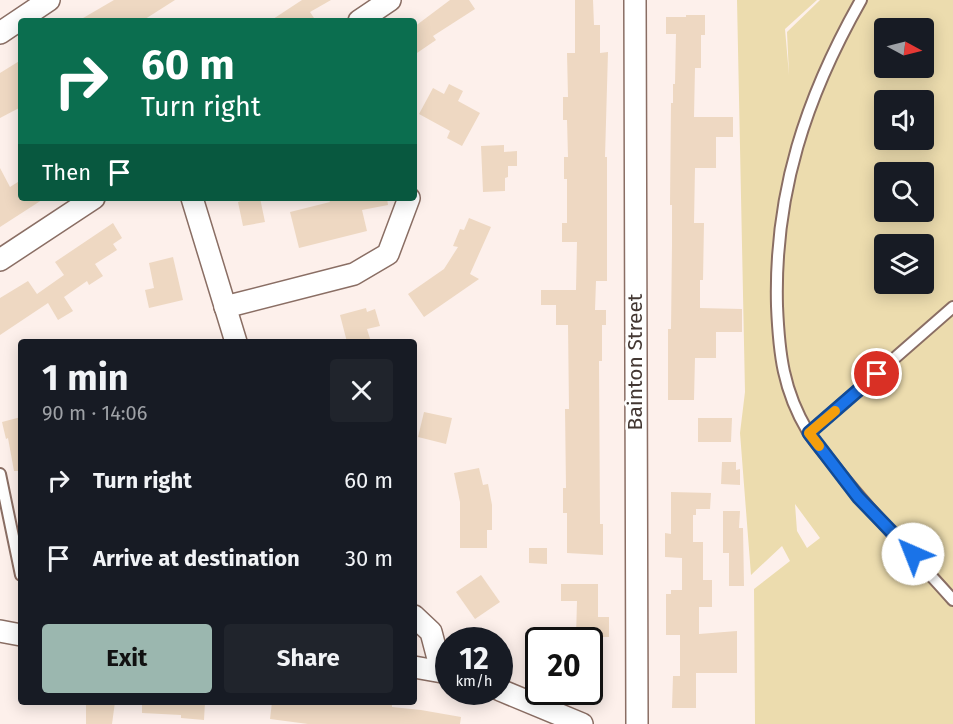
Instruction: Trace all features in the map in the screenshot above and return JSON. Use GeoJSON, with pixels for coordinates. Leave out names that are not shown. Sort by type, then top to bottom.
{"type":"FeatureCollection","features":[{"type":"Feature","properties":{"kind":"street"},"geometry":{"type":"LineString","coordinates":[[22,18],[49,0]]}},
{"type":"Feature","properties":{"kind":"street"},"geometry":{"type":"LineString","coordinates":[[363,18],[390,0]]}},
{"type":"Feature","properties":{"kind":"street","name":"Bainton Street"},"geometry":{"type":"LineString","coordinates":[[635,0],[637,724]]}},
{"type":"Feature","properties":{"kind":"street"},"geometry":{"type":"LineString","coordinates":[[0,33],[18,21]]}},
{"type":"Feature","properties":{"kind":"street"},"geometry":{"type":"LineString","coordinates":[[0,260],[89,201]]}},
{"type":"Feature","properties":{"kind":"street"},"geometry":{"type":"LineString","coordinates":[[193,201],[235,339]]}},
{"type":"Feature","properties":{"kind":"street"},"geometry":{"type":"LineString","coordinates":[[225,307],[354,274],[388,254],[408,201]]}},
{"type":"Feature","properties":{"kind":"street"},"geometry":{"type":"LineString","coordinates":[[417,619],[431,632],[435,643]]}},
{"type":"Feature","properties":{"kind":"street"},"geometry":{"type":"LineString","coordinates":[[0,631],[18,634]]}},
{"type":"Feature","properties":{"kind":"street"},"geometry":{"type":"LineString","coordinates":[[417,667],[435,670]]}},
{"type":"Feature","properties":{"kind":"street"},"geometry":{"type":"LineString","coordinates":[[513,695],[582,724]]}},
{"type":"Feature","properties":{"kind":"lane"},"geometry":{"type":"LineString","coordinates":[[861,0],[819,82],[795,152],[777,247],[778,342],[786,386],[809,433],[858,497],[953,600]]}},
{"type":"Feature","properties":{"kind":"lane"},"geometry":{"type":"LineString","coordinates":[[809,433],[953,307]]}},
{"type":"Feature","properties":{"kind":"lane"},"geometry":{"type":"LineString","coordinates":[[0,474],[18,561]]}},
{"type":"Feature","properties":{"kind":"shaded area"},"geometry":{"type":"Polygon","coordinates":[[[737,0],[817,0],[785,29],[789,75],[787,32],[820,0],[953,0],[953,724],[755,724],[754,589],[790,561],[782,546],[751,575],[740,433],[745,392],[737,0]],[[795,504],[797,531],[807,548],[820,538],[795,504]]]}},
{"type":"Feature","properties":{"kind":"building"},"geometry":{"type":"Polygon","coordinates":[[[114,0],[175,0],[147,18],[83,18],[114,0]]]}},
{"type":"Feature","properties":{"kind":"building"},"geometry":{"type":"Polygon","coordinates":[[[302,0],[331,0],[310,12],[314,18],[275,18],[302,0]]]}},
{"type":"Feature","properties":{"kind":"building"},"geometry":{"type":"Polygon","coordinates":[[[450,0],[469,0],[475,9],[433,36],[436,40],[417,53],[417,25],[450,0]]]}},
{"type":"Feature","properties":{"kind":"building"},"geometry":{"type":"Polygon","coordinates":[[[575,0],[593,0],[594,25],[600,25],[600,53],[608,52],[605,157],[607,157],[607,281],[596,281],[595,310],[606,310],[606,325],[602,325],[602,361],[599,361],[600,524],[603,524],[603,555],[567,553],[567,513],[563,513],[563,488],[566,488],[565,409],[569,409],[568,325],[556,325],[556,305],[541,305],[541,290],[576,290],[577,242],[562,242],[562,223],[567,223],[567,179],[564,179],[564,157],[568,157],[567,120],[563,120],[563,97],[568,97],[567,53],[575,53],[575,0]]]}},
{"type":"Feature","properties":{"kind":"building"},"geometry":{"type":"Polygon","coordinates":[[[686,15],[705,15],[705,35],[701,35],[701,68],[695,68],[694,117],[733,117],[733,137],[716,137],[716,168],[695,168],[694,223],[704,223],[700,308],[742,309],[742,332],[716,332],[716,358],[695,358],[694,400],[668,400],[668,329],[671,329],[672,245],[671,103],[673,103],[673,84],[675,84],[676,34],[666,34],[666,17],[686,17],[686,15]]]}},
{"type":"Feature","properties":{"kind":"building"},"geometry":{"type":"Polygon","coordinates":[[[18,62],[18,109],[0,118],[0,73],[18,62]]]}},
{"type":"Feature","properties":{"kind":"building"},"geometry":{"type":"Polygon","coordinates":[[[449,84],[463,91],[458,101],[480,113],[462,146],[447,138],[450,131],[419,114],[433,88],[444,94],[449,84]]]}},
{"type":"Feature","properties":{"kind":"building"},"geometry":{"type":"Polygon","coordinates":[[[504,145],[504,152],[517,151],[517,166],[508,166],[505,191],[483,192],[481,146],[504,145]]]}},
{"type":"Feature","properties":{"kind":"building"},"geometry":{"type":"Polygon","coordinates":[[[0,168],[10,187],[18,182],[18,201],[40,201],[0,227],[0,168]]]}},
{"type":"Feature","properties":{"kind":"building"},"geometry":{"type":"Polygon","coordinates":[[[261,201],[265,222],[243,226],[238,202],[261,201]]]}},
{"type":"Feature","properties":{"kind":"building"},"geometry":{"type":"Polygon","coordinates":[[[387,201],[388,205],[362,210],[367,231],[299,248],[290,212],[330,202],[387,201]]]}},
{"type":"Feature","properties":{"kind":"building"},"geometry":{"type":"Polygon","coordinates":[[[469,218],[491,227],[470,274],[479,279],[424,317],[408,294],[444,269],[458,247],[453,246],[460,229],[464,230],[469,218]]]}},
{"type":"Feature","properties":{"kind":"building"},"geometry":{"type":"Polygon","coordinates":[[[113,223],[122,238],[113,244],[117,250],[95,264],[103,276],[89,285],[87,281],[64,297],[73,311],[58,320],[48,303],[0,335],[0,298],[28,281],[37,294],[64,275],[55,262],[113,223]]]}},
{"type":"Feature","properties":{"kind":"building"},"geometry":{"type":"Polygon","coordinates":[[[173,257],[183,300],[149,308],[145,290],[154,288],[149,263],[173,257]]]}},
{"type":"Feature","properties":{"kind":"building"},"geometry":{"type":"Polygon","coordinates":[[[366,308],[367,312],[375,309],[380,326],[367,329],[370,339],[346,339],[340,315],[366,308]]]}},
{"type":"Feature","properties":{"kind":"building"},"geometry":{"type":"Polygon","coordinates":[[[424,412],[452,418],[446,444],[418,437],[424,412]]]}},
{"type":"Feature","properties":{"kind":"building"},"geometry":{"type":"Polygon","coordinates":[[[18,418],[18,471],[14,471],[8,438],[6,439],[2,422],[18,418]]]}},
{"type":"Feature","properties":{"kind":"building"},"geometry":{"type":"Polygon","coordinates":[[[698,418],[732,418],[731,442],[698,442],[698,418]]]}},
{"type":"Feature","properties":{"kind":"building"},"geometry":{"type":"Polygon","coordinates":[[[722,462],[736,462],[736,470],[740,469],[740,485],[721,484],[722,462]]]}},
{"type":"Feature","properties":{"kind":"building"},"geometry":{"type":"Polygon","coordinates":[[[479,468],[483,485],[488,484],[492,505],[492,530],[487,530],[487,548],[460,548],[460,502],[454,473],[479,468]]]}},
{"type":"Feature","properties":{"kind":"building"},"geometry":{"type":"Polygon","coordinates":[[[671,492],[711,493],[710,509],[696,509],[696,515],[693,515],[693,542],[703,542],[703,580],[712,580],[712,607],[699,607],[699,634],[737,631],[737,673],[696,673],[696,708],[672,708],[673,676],[680,676],[680,635],[666,635],[666,594],[671,594],[671,590],[682,590],[682,558],[665,557],[665,533],[671,534],[671,492]]]}},
{"type":"Feature","properties":{"kind":"building"},"geometry":{"type":"Polygon","coordinates":[[[723,511],[740,511],[739,528],[743,528],[744,586],[729,586],[729,553],[723,553],[723,511]]]}},
{"type":"Feature","properties":{"kind":"building"},"geometry":{"type":"Polygon","coordinates":[[[529,548],[547,548],[547,564],[529,563],[529,548]]]}},
{"type":"Feature","properties":{"kind":"building"},"geometry":{"type":"Polygon","coordinates":[[[481,575],[500,602],[475,619],[456,592],[481,575]]]}},
{"type":"Feature","properties":{"kind":"building"},"geometry":{"type":"Polygon","coordinates":[[[561,584],[598,584],[598,617],[609,617],[609,637],[603,637],[603,627],[576,627],[577,601],[561,601],[561,584]]]}},
{"type":"Feature","properties":{"kind":"building"},"geometry":{"type":"Polygon","coordinates":[[[86,705],[115,705],[112,724],[86,724],[86,705]]]}},
{"type":"Feature","properties":{"kind":"building"},"geometry":{"type":"Polygon","coordinates":[[[142,705],[205,705],[204,720],[181,718],[181,715],[142,713],[142,705]]]}},
{"type":"Feature","properties":{"kind":"building"},"geometry":{"type":"Polygon","coordinates":[[[272,705],[392,705],[392,707],[461,717],[460,724],[308,724],[270,719],[272,705]]]}},
{"type":"Feature","properties":{"kind":"slow traffic"},"geometry":{"type":"LineString","coordinates":[[819,446],[809,433],[835,411]]}},
{"type":"Feature","properties":{"kind":"route"},"geometry":{"type":"LineString","coordinates":[[877,374],[809,433],[858,497],[913,554]]}}]}
